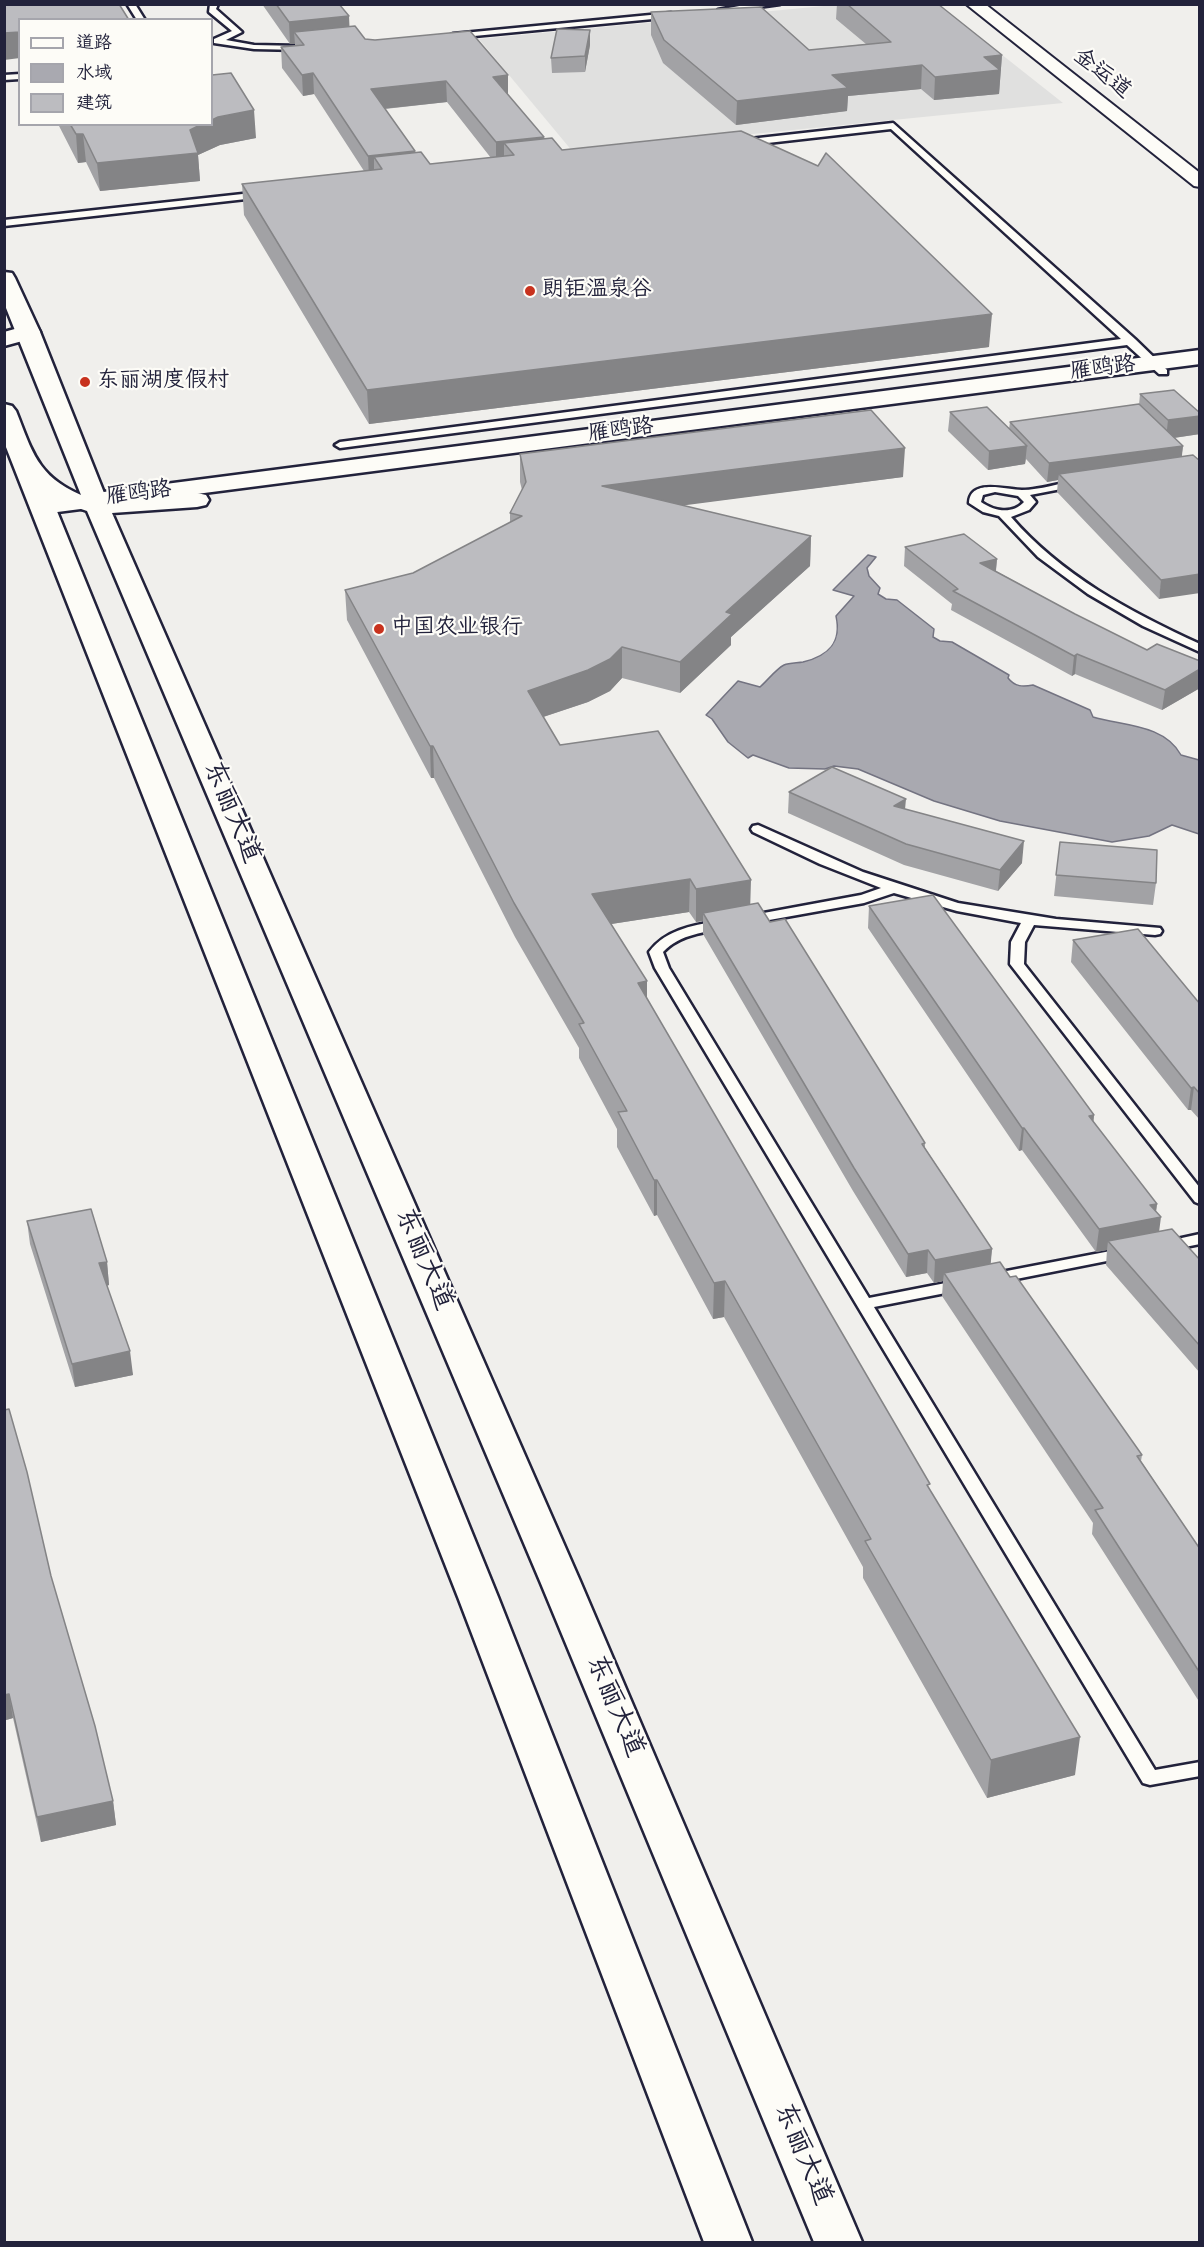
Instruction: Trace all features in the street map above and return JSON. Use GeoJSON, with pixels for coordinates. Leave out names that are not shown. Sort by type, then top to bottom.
{"type":"FeatureCollection","features":[{"type":"Feature","properties":{"kind":"main road","name":"东丽大道"},"geometry":{"type":"LineString","coordinates":[[4,278],[29,332],[79,459],[92,505],[551,1559],[838,2242]]}},
{"type":"Feature","properties":{"kind":"main road"},"geometry":{"type":"LineString","coordinates":[[4,332],[29,332]]}},
{"type":"Feature","properties":{"kind":"main road"},"geometry":{"type":"LineString","coordinates":[[4,339],[29,332]]}},
{"type":"Feature","properties":{"kind":"main road","name":"雁鸥路"},"geometry":{"type":"LineString","coordinates":[[1158,368],[1200,357]]}},
{"type":"Feature","properties":{"kind":"main road","name":"雁鸥路"},"geometry":{"type":"LineString","coordinates":[[45,514],[92,505],[193,494],[1158,368],[1200,367]]}},
{"type":"Feature","properties":{"kind":"main road"},"geometry":{"type":"LineString","coordinates":[[4,411],[478,1597],[728,2242]]}},
{"type":"Feature","properties":{"kind":"main road"},"geometry":{"type":"LineString","coordinates":[[79,459],[97,474],[121,484],[193,494]]}},
{"type":"Feature","properties":{"kind":"main road"},"geometry":{"type":"LineString","coordinates":[[27,467],[53,490],[92,505]]}},
{"type":"Feature","properties":{"kind":"street","name":"金运道"},"geometry":{"type":"LineString","coordinates":[[974,4],[1200,182]]}},
{"type":"Feature","properties":{"kind":"lane"},"geometry":{"type":"LineString","coordinates":[[131,4],[140,18]]}},
{"type":"Feature","properties":{"kind":"lane"},"geometry":{"type":"LineString","coordinates":[[214,4],[212,10],[238,32],[214,42]]}},
{"type":"Feature","properties":{"kind":"lane"},"geometry":{"type":"LineString","coordinates":[[717,10],[776,4]]}},
{"type":"Feature","properties":{"kind":"lane"},"geometry":{"type":"LineString","coordinates":[[442,37],[681,14]]}},
{"type":"Feature","properties":{"kind":"lane"},"geometry":{"type":"LineString","coordinates":[[214,42],[282,49],[314,47]]}},
{"type":"Feature","properties":{"kind":"lane"},"geometry":{"type":"LineString","coordinates":[[728,144],[893,126],[1158,368]]}},
{"type":"Feature","properties":{"kind":"lane"},"geometry":{"type":"LineString","coordinates":[[4,223],[277,193]]}},
{"type":"Feature","properties":{"kind":"lane"},"geometry":{"type":"LineString","coordinates":[[340,445],[1131,341]]}},
{"type":"Feature","properties":{"kind":"lane"},"geometry":{"type":"LineString","coordinates":[[1022,493],[1028,497],[1028,507],[1022,510],[1002,513],[981,508],[975,503],[975,498],[986,490],[1022,493],[1094,481]]}},
{"type":"Feature","properties":{"kind":"lane"},"geometry":{"type":"LineString","coordinates":[[1002,513],[1017,533],[1056,565],[1108,600],[1200,649]]}},
{"type":"Feature","properties":{"kind":"lane"},"geometry":{"type":"LineString","coordinates":[[758,829],[821,860],[941,903],[1029,921],[1155,931]]}},
{"type":"Feature","properties":{"kind":"lane"},"geometry":{"type":"LineString","coordinates":[[894,888],[864,899],[688,930],[665,939],[656,952],[662,968],[1150,1778],[1200,1768]]}},
{"type":"Feature","properties":{"kind":"lane"},"geometry":{"type":"LineString","coordinates":[[1029,921],[1018,942],[1017,964],[1200,1199]]}},
{"type":"Feature","properties":{"kind":"lane"},"geometry":{"type":"LineString","coordinates":[[864,1304],[1200,1239]]}},
{"type":"Feature","properties":{"kind":"shaded area"},"geometry":{"type":"Polygon","coordinates":[[[834,5],[939,5],[1063,103],[573,152],[479,39],[834,5]]]}},
{"type":"Feature","properties":{"kind":"water"},"geometry":{"type":"Polygon","coordinates":[[[868,555],[876,557],[867,568],[869,576],[880,588],[878,594],[886,599],[897,600],[934,629],[933,637],[940,641],[952,642],[1009,675],[1008,678],[1016,685],[1033,685],[1090,710],[1093,717],[1154,732],[1174,745],[1181,755],[1199,760],[1199,834],[1172,825],[1149,836],[1112,842],[1000,821],[934,801],[858,769],[834,766],[825,769],[789,768],[753,755],[748,758],[728,742],[712,719],[706,715],[738,681],[760,687],[784,665],[803,662],[826,652],[835,641],[837,634],[836,616],[854,596],[833,590],[868,555]]]}},
{"type":"Feature","properties":{"kind":"building"},"geometry":{"type":"Polygon","coordinates":[[[4,4],[119,4],[128,18],[18,18],[18,32],[4,33],[4,4]]]}},
{"type":"Feature","properties":{"kind":"building"},"geometry":{"type":"Polygon","coordinates":[[[276,4],[339,4],[349,16],[289,22],[276,4]]]}},
{"type":"Feature","properties":{"kind":"building"},"geometry":{"type":"Polygon","coordinates":[[[847,4],[938,4],[1002,55],[984,57],[1000,70],[935,77],[922,65],[832,75],[848,88],[737,101],[664,40],[651,12],[761,7],[809,50],[891,42],[847,4]]]}},
{"type":"Feature","properties":{"kind":"building"},"geometry":{"type":"Polygon","coordinates":[[[355,26],[365,39],[375,40],[470,31],[508,75],[493,77],[544,137],[496,142],[446,81],[371,89],[415,151],[368,156],[313,73],[302,75],[281,47],[304,45],[294,32],[355,26]]]}},
{"type":"Feature","properties":{"kind":"building"},"geometry":{"type":"Polygon","coordinates":[[[557,29],[590,30],[585,56],[551,58],[557,29]]]}},
{"type":"Feature","properties":{"kind":"building"},"geometry":{"type":"Polygon","coordinates":[[[231,73],[254,110],[213,120],[213,75],[231,73]]]}},
{"type":"Feature","properties":{"kind":"building"},"geometry":{"type":"Polygon","coordinates":[[[71,126],[198,126],[190,130],[198,153],[97,163],[83,134],[76,134],[71,126]]]}},
{"type":"Feature","properties":{"kind":"building"},"geometry":{"type":"Polygon","coordinates":[[[741,131],[818,166],[826,153],[992,314],[367,390],[242,184],[382,169],[374,157],[421,152],[430,164],[514,155],[504,143],[552,138],[562,150],[741,131]]]}},
{"type":"Feature","properties":{"kind":"building"},"geometry":{"type":"Polygon","coordinates":[[[1174,390],[1200,413],[1200,416],[1168,420],[1140,394],[1174,390]]]}},
{"type":"Feature","properties":{"kind":"building"},"geometry":{"type":"Polygon","coordinates":[[[1139,404],[1183,446],[1049,463],[1010,422],[1139,404]]]}},
{"type":"Feature","properties":{"kind":"building"},"geometry":{"type":"Polygon","coordinates":[[[987,407],[1027,446],[989,451],[950,412],[987,407]]]}},
{"type":"Feature","properties":{"kind":"building"},"geometry":{"type":"Polygon","coordinates":[[[871,410],[905,448],[602,486],[811,536],[726,612],[732,614],[680,662],[622,647],[610,659],[588,670],[528,691],[560,745],[658,731],[751,880],[696,889],[690,879],[592,894],[647,981],[638,983],[930,1484],[927,1485],[1080,1737],[991,1760],[865,1541],[871,1539],[725,1281],[714,1283],[657,1180],[654,1180],[618,1112],[627,1111],[579,1024],[584,1023],[514,903],[433,746],[430,746],[345,590],[413,573],[522,516],[510,513],[526,482],[520,454],[871,410]]]}},
{"type":"Feature","properties":{"kind":"building"},"geometry":{"type":"Polygon","coordinates":[[[1193,455],[1200,461],[1200,574],[1161,580],[1059,474],[1193,455]]]}},
{"type":"Feature","properties":{"kind":"building"},"geometry":{"type":"Polygon","coordinates":[[[964,534],[997,559],[980,563],[1147,650],[1157,644],[1200,661],[1200,669],[1165,690],[1077,654],[1074,656],[953,591],[958,589],[905,547],[964,534]]]}},
{"type":"Feature","properties":{"kind":"building"},"geometry":{"type":"Polygon","coordinates":[[[832,767],[906,799],[894,806],[1024,841],[1000,870],[906,844],[789,792],[832,767]]]}},
{"type":"Feature","properties":{"kind":"building"},"geometry":{"type":"Polygon","coordinates":[[[1060,842],[1157,850],[1156,883],[1056,875],[1060,842]]]}},
{"type":"Feature","properties":{"kind":"building"},"geometry":{"type":"Polygon","coordinates":[[[933,895],[1094,1115],[1089,1116],[1157,1204],[1150,1205],[1161,1217],[1099,1229],[1022,1128],[869,906],[933,895]]]}},
{"type":"Feature","properties":{"kind":"building"},"geometry":{"type":"Polygon","coordinates":[[[758,903],[770,922],[785,919],[925,1143],[922,1144],[992,1249],[935,1260],[928,1250],[908,1254],[854,1168],[703,913],[758,903]]]}},
{"type":"Feature","properties":{"kind":"building"},"geometry":{"type":"Polygon","coordinates":[[[1138,929],[1200,1004],[1200,1094],[1194,1087],[1191,1088],[1073,940],[1138,929]]]}},
{"type":"Feature","properties":{"kind":"building"},"geometry":{"type":"Polygon","coordinates":[[[91,1209],[107,1262],[99,1263],[130,1351],[72,1364],[27,1221],[91,1209]]]}},
{"type":"Feature","properties":{"kind":"building"},"geometry":{"type":"Polygon","coordinates":[[[1172,1229],[1200,1260],[1200,1346],[1108,1241],[1172,1229]]]}},
{"type":"Feature","properties":{"kind":"building"},"geometry":{"type":"Polygon","coordinates":[[[1000,1262],[1010,1277],[1016,1276],[1142,1455],[1137,1456],[1200,1549],[1200,1673],[1095,1510],[1103,1508],[944,1273],[1000,1262]]]}},
{"type":"Feature","properties":{"kind":"building"},"geometry":{"type":"Polygon","coordinates":[[[9,1409],[27,1472],[51,1576],[95,1726],[113,1801],[37,1817],[9,1694],[4,1695],[4,1410],[9,1409]]]}},
{"type":"Feature","properties":{"kind":"place","name":"朗钜温泉谷"},"geometry":{"type":"Point","coordinates":[530,291]}},
{"type":"Feature","properties":{"kind":"place","name":"东丽湖度假村"},"geometry":{"type":"Point","coordinates":[85,382]}},
{"type":"Feature","properties":{"kind":"place","name":"中国农业银行"},"geometry":{"type":"Point","coordinates":[379,629]}}]}
